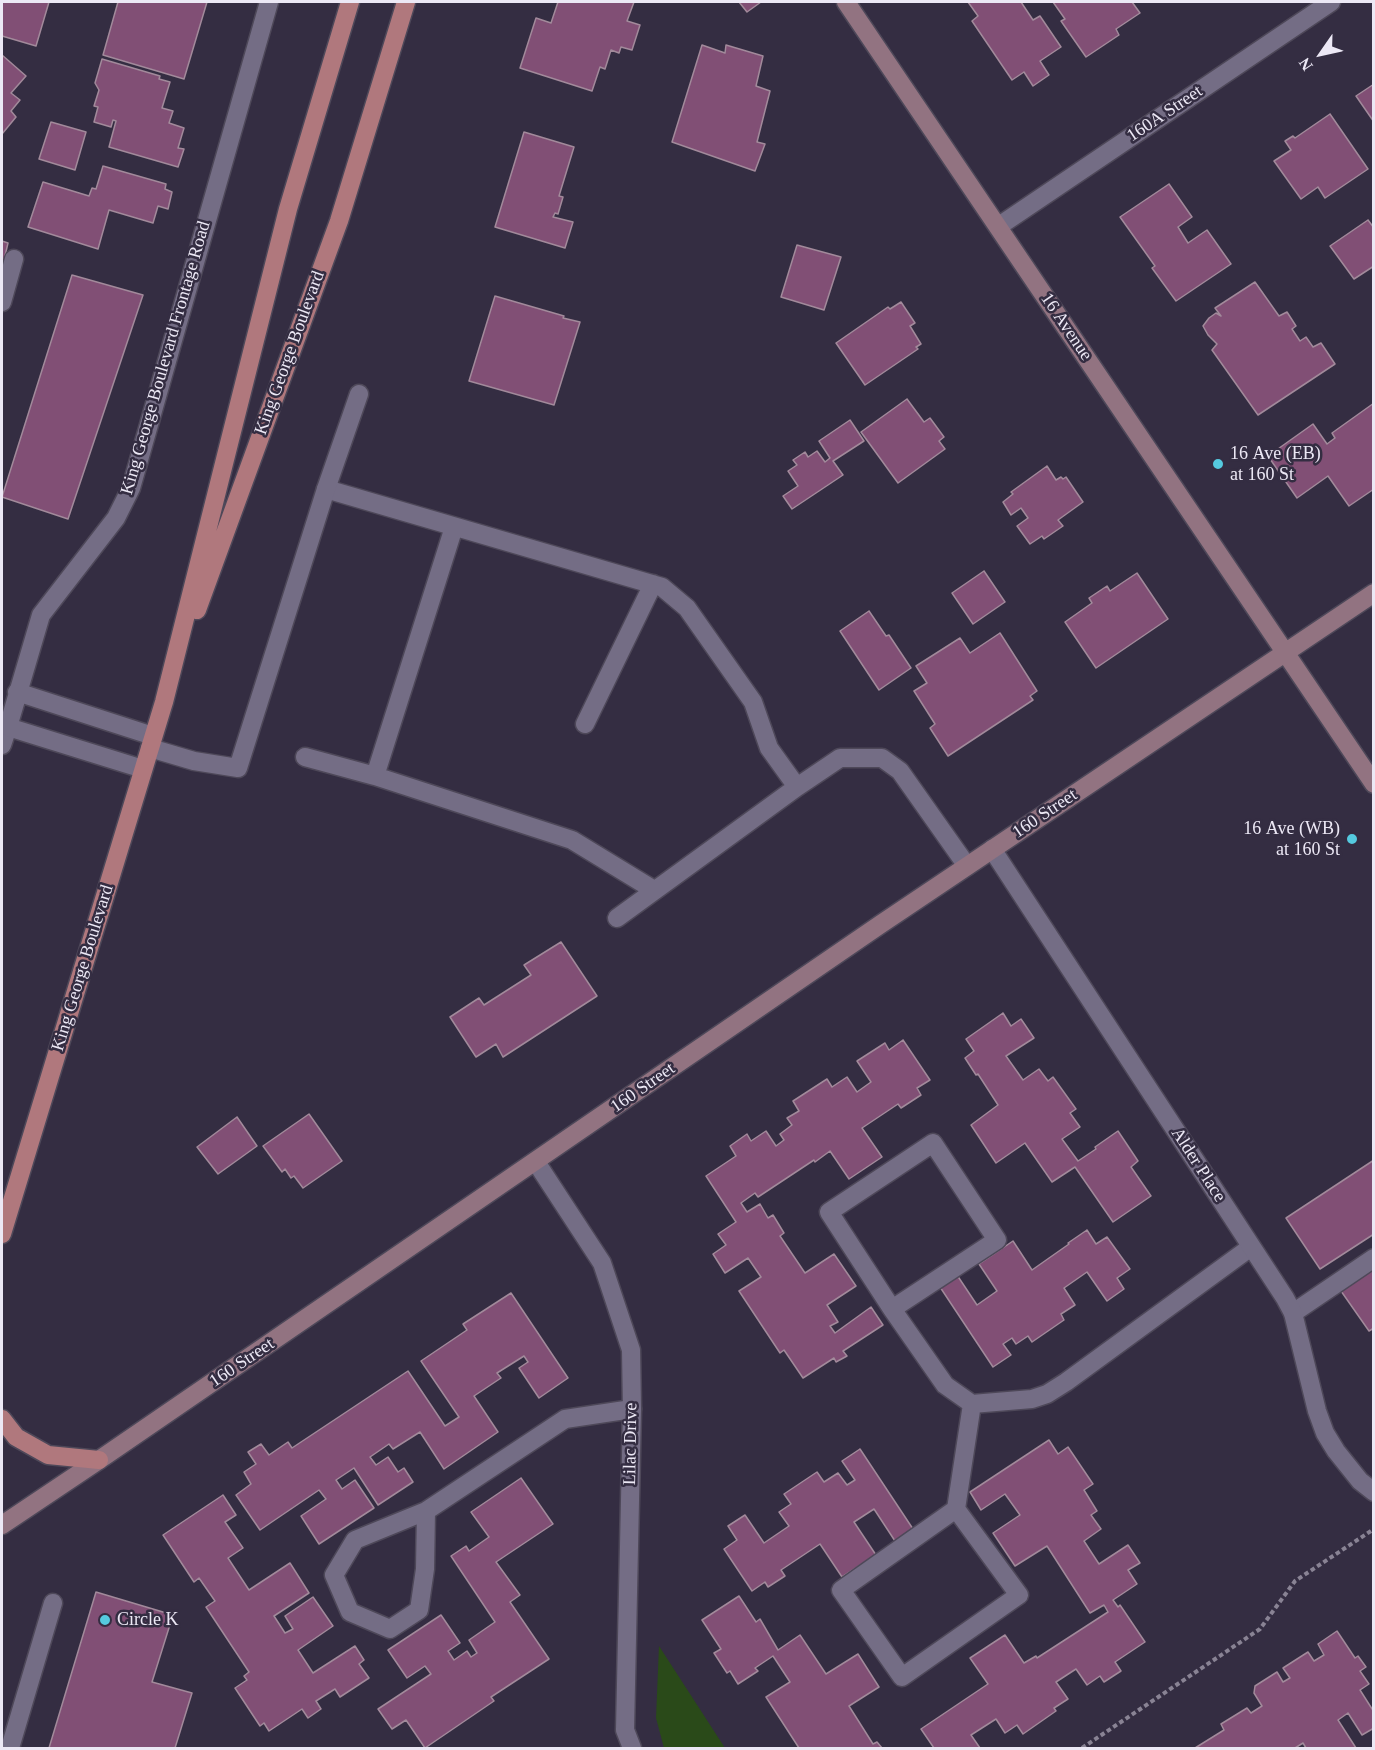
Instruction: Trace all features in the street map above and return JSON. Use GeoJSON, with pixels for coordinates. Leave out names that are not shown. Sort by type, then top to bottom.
{"type":"FeatureCollection","features":[{"type":"Feature","properties":{"kind":"main road","name":"King George Boulevard"},"geometry":{"type":"LineString","coordinates":[[2,1234],[164,702],[288,208],[350,2]]}},
{"type":"Feature","properties":{"kind":"main road","name":"King George Boulevard"},"geometry":{"type":"LineString","coordinates":[[164,702],[339,221],[406,2]]}},
{"type":"Feature","properties":{"kind":"main road","name":"16 Avenue"},"geometry":{"type":"LineString","coordinates":[[846,2],[1374,784]]}},
{"type":"Feature","properties":{"kind":"main road","name":"160 Street"},"geometry":{"type":"LineString","coordinates":[[2,1525],[992,849],[1374,593]]}},
{"type":"Feature","properties":{"kind":"main road"},"geometry":{"type":"LineString","coordinates":[[2,1419],[16,1437],[48,1455],[99,1460]]}},
{"type":"Feature","properties":{"kind":"street","name":"King George Boulevard Frontage Road"},"geometry":{"type":"LineString","coordinates":[[2,744],[40,615],[116,519],[131,489],[269,2]]}},
{"type":"Feature","properties":{"kind":"street","name":"160A Street"},"geometry":{"type":"LineString","coordinates":[[999,226],[1331,2]]}},
{"type":"Feature","properties":{"kind":"street"},"geometry":{"type":"LineString","coordinates":[[2,302],[14,260]]}},
{"type":"Feature","properties":{"kind":"street"},"geometry":{"type":"LineString","coordinates":[[17,692],[152,742],[194,761],[238,768],[326,489],[359,394]]}},
{"type":"Feature","properties":{"kind":"street"},"geometry":{"type":"LineString","coordinates":[[326,489],[662,587],[687,608],[753,702],[769,748],[797,787]]}},
{"type":"Feature","properties":{"kind":"street"},"geometry":{"type":"LineString","coordinates":[[375,776],[454,527]]}},
{"type":"Feature","properties":{"kind":"street"},"geometry":{"type":"LineString","coordinates":[[585,724],[653,584]]}},
{"type":"Feature","properties":{"kind":"street"},"geometry":{"type":"LineString","coordinates":[[8,727],[143,769]]}},
{"type":"Feature","properties":{"kind":"street"},"geometry":{"type":"LineString","coordinates":[[305,757],[375,776],[572,840],[654,890]]}},
{"type":"Feature","properties":{"kind":"street"},"geometry":{"type":"LineString","coordinates":[[617,918],[840,758],[882,758],[900,771],[967,866]]}},
{"type":"Feature","properties":{"kind":"street","name":"Alder Place"},"geometry":{"type":"LineString","coordinates":[[992,849],[1286,1298],[1293,1313],[1317,1412],[1325,1433],[1360,1481],[1374,1492]]}},
{"type":"Feature","properties":{"kind":"street"},"geometry":{"type":"LineString","coordinates":[[892,1309],[997,1240],[933,1143],[828,1212],[892,1309],[945,1385],[972,1404],[1032,1399],[1047,1394],[1251,1247]]}},
{"type":"Feature","properties":{"kind":"street","name":"Lilac Drive"},"geometry":{"type":"LineString","coordinates":[[536,1162],[602,1263],[631,1350],[632,1409],[625,1730],[632,1749]]}},
{"type":"Feature","properties":{"kind":"street"},"geometry":{"type":"LineString","coordinates":[[1293,1313],[1374,1258]]}},
{"type":"Feature","properties":{"kind":"street"},"geometry":{"type":"LineString","coordinates":[[957,1509],[841,1590],[902,1677],[1019,1596],[957,1509],[972,1404]]}},
{"type":"Feature","properties":{"kind":"street"},"geometry":{"type":"LineString","coordinates":[[426,1511],[425,1569],[419,1610],[390,1629],[350,1612],[334,1575],[355,1540],[426,1511],[565,1419],[632,1409]]}},
{"type":"Feature","properties":{"kind":"street"},"geometry":{"type":"LineString","coordinates":[[10,1749],[53,1603]]}},
{"type":"Feature","properties":{"kind":"path"},"geometry":{"type":"LineString","coordinates":[[1082,1749],[1260,1629],[1295,1581],[1374,1529]]}},
{"type":"Feature","properties":{"kind":"green space"},"geometry":{"type":"Polygon","coordinates":[[[659,1646],[725,1748],[664,1748],[656,1718],[659,1646]]]}},
{"type":"Feature","properties":{"kind":"building"},"geometry":{"type":"Polygon","coordinates":[[[2,2],[49,2],[36,46],[2,36],[2,2]]]}},
{"type":"Feature","properties":{"kind":"building"},"geometry":{"type":"Polygon","coordinates":[[[118,2],[207,2],[184,79],[103,55],[118,2]]]}},
{"type":"Feature","properties":{"kind":"building"},"geometry":{"type":"Polygon","coordinates":[[[558,2],[634,2],[627,21],[640,25],[632,50],[621,47],[619,53],[611,50],[605,69],[600,67],[592,91],[520,68],[536,18],[551,23],[558,2]]]}},
{"type":"Feature","properties":{"kind":"building"},"geometry":{"type":"Polygon","coordinates":[[[739,2],[761,2],[747,12],[739,2]]]}},
{"type":"Feature","properties":{"kind":"building"},"geometry":{"type":"Polygon","coordinates":[[[968,2],[1021,2],[1033,20],[1040,16],[1061,47],[1040,61],[1049,75],[1033,86],[1024,72],[1012,80],[972,21],[978,16],[968,2]]]}},
{"type":"Feature","properties":{"kind":"building"},"geometry":{"type":"Polygon","coordinates":[[[1053,2],[1132,2],[1140,13],[1116,29],[1119,35],[1086,57],[1061,21],[1065,19],[1053,2]]]}},
{"type":"Feature","properties":{"kind":"building"},"geometry":{"type":"Polygon","coordinates":[[[702,45],[725,53],[726,45],[763,56],[756,86],[770,91],[757,142],[765,144],[755,171],[672,142],[702,45]]]}},
{"type":"Feature","properties":{"kind":"building"},"geometry":{"type":"Polygon","coordinates":[[[2,55],[26,76],[11,93],[20,100],[11,111],[16,117],[2,134],[2,55]]]}},
{"type":"Feature","properties":{"kind":"building"},"geometry":{"type":"Polygon","coordinates":[[[102,59],[160,76],[159,79],[170,82],[162,108],[173,111],[169,123],[184,128],[178,148],[184,149],[178,167],[109,147],[116,121],[113,120],[111,127],[94,122],[98,107],[94,106],[99,90],[95,83],[102,59]]]}},
{"type":"Feature","properties":{"kind":"building"},"geometry":{"type":"Polygon","coordinates":[[[1374,84],[1374,122],[1356,96],[1374,84]]]}},
{"type":"Feature","properties":{"kind":"building"},"geometry":{"type":"Polygon","coordinates":[[[1330,114],[1368,169],[1325,198],[1318,187],[1301,199],[1274,161],[1291,150],[1285,141],[1293,136],[1295,138],[1330,114]]]}},
{"type":"Feature","properties":{"kind":"building"},"geometry":{"type":"Polygon","coordinates":[[[51,122],[86,132],[75,170],[39,159],[51,122]]]}},
{"type":"Feature","properties":{"kind":"building"},"geometry":{"type":"Polygon","coordinates":[[[524,132],[574,147],[559,196],[563,197],[558,214],[555,213],[553,217],[573,222],[565,248],[495,227],[524,132]]]}},
{"type":"Feature","properties":{"kind":"building"},"geometry":{"type":"Polygon","coordinates":[[[103,166],[166,184],[165,189],[172,192],[168,209],[158,206],[153,223],[109,210],[98,249],[28,227],[43,182],[89,196],[92,188],[96,189],[103,166]]]}},
{"type":"Feature","properties":{"kind":"building"},"geometry":{"type":"Polygon","coordinates":[[[1169,184],[1192,217],[1178,227],[1188,243],[1207,230],[1231,264],[1176,301],[1152,268],[1155,266],[1120,217],[1169,184]]]}},
{"type":"Feature","properties":{"kind":"building"},"geometry":{"type":"Polygon","coordinates":[[[1368,220],[1374,228],[1374,266],[1354,279],[1330,246],[1368,220]]]}},
{"type":"Feature","properties":{"kind":"building"},"geometry":{"type":"Polygon","coordinates":[[[2,241],[8,243],[2,269],[2,241]]]}},
{"type":"Feature","properties":{"kind":"building"},"geometry":{"type":"Polygon","coordinates":[[[797,245],[841,257],[824,310],[781,297],[797,245]]]}},
{"type":"Feature","properties":{"kind":"building"},"geometry":{"type":"Polygon","coordinates":[[[72,275],[143,295],[68,519],[2,497],[72,275]]]}},
{"type":"Feature","properties":{"kind":"building"},"geometry":{"type":"Polygon","coordinates":[[[1255,282],[1279,316],[1287,312],[1296,326],[1292,329],[1300,341],[1306,337],[1313,347],[1321,343],[1335,364],[1258,415],[1212,350],[1217,344],[1203,326],[1216,313],[1221,316],[1215,308],[1255,282]]]}},
{"type":"Feature","properties":{"kind":"building"},"geometry":{"type":"Polygon","coordinates":[[[495,296],[580,322],[554,405],[469,381],[495,296]]]}},
{"type":"Feature","properties":{"kind":"building"},"geometry":{"type":"Polygon","coordinates":[[[901,302],[915,323],[910,326],[921,344],[916,347],[918,349],[865,385],[836,343],[888,307],[890,309],[901,302]]]}},
{"type":"Feature","properties":{"kind":"building"},"geometry":{"type":"Polygon","coordinates":[[[907,399],[924,422],[930,418],[944,437],[939,441],[945,449],[898,483],[861,432],[907,399]]]}},
{"type":"Feature","properties":{"kind":"building"},"geometry":{"type":"Polygon","coordinates":[[[1374,403],[1374,489],[1349,506],[1328,476],[1297,498],[1268,456],[1313,424],[1327,444],[1335,438],[1332,433],[1374,403]]]}},
{"type":"Feature","properties":{"kind":"building"},"geometry":{"type":"Polygon","coordinates":[[[850,420],[864,441],[833,461],[843,475],[792,509],[783,496],[798,486],[788,471],[797,465],[793,460],[805,452],[808,457],[817,451],[825,462],[830,458],[819,441],[850,420]]]}},
{"type":"Feature","properties":{"kind":"building"},"geometry":{"type":"Polygon","coordinates":[[[1047,466],[1056,480],[1066,477],[1083,502],[1058,520],[1063,526],[1044,539],[1042,536],[1030,544],[1017,526],[1028,518],[1021,508],[1011,515],[1003,502],[1013,494],[1011,492],[1047,466]]]}},
{"type":"Feature","properties":{"kind":"building"},"geometry":{"type":"Polygon","coordinates":[[[984,571],[1005,602],[973,624],[952,593],[984,571]]]}},
{"type":"Feature","properties":{"kind":"building"},"geometry":{"type":"Polygon","coordinates":[[[1137,573],[1168,619],[1096,668],[1065,622],[1092,603],[1089,598],[1107,586],[1110,591],[1137,573]]]}},
{"type":"Feature","properties":{"kind":"building"},"geometry":{"type":"Polygon","coordinates":[[[869,611],[886,636],[889,635],[911,668],[879,690],[840,631],[869,611]]]}},
{"type":"Feature","properties":{"kind":"building"},"geometry":{"type":"Polygon","coordinates":[[[1000,633],[1037,691],[1030,696],[1033,700],[948,756],[930,728],[935,724],[914,691],[927,683],[916,666],[960,638],[970,653],[1000,633]]]}},
{"type":"Feature","properties":{"kind":"building"},"geometry":{"type":"Polygon","coordinates":[[[561,942],[597,996],[503,1057],[496,1044],[476,1057],[450,1017],[479,998],[484,1005],[531,975],[524,965],[561,942]]]}},
{"type":"Feature","properties":{"kind":"building"},"geometry":{"type":"Polygon","coordinates":[[[1003,1013],[1011,1026],[1021,1019],[1034,1038],[1006,1056],[1023,1080],[1039,1069],[1048,1081],[1053,1077],[1076,1109],[1070,1113],[1080,1127],[1062,1139],[1078,1161],[1118,1131],[1138,1161],[1131,1167],[1151,1196],[1113,1222],[1075,1167],[1052,1182],[1025,1143],[996,1163],[971,1125],[998,1105],[965,1058],[974,1051],[966,1039],[1003,1013]]]}},
{"type":"Feature","properties":{"kind":"building"},"geometry":{"type":"Polygon","coordinates":[[[903,1040],[930,1080],[917,1088],[921,1095],[901,1108],[898,1104],[862,1128],[882,1157],[849,1179],[830,1151],[758,1197],[755,1193],[741,1203],[747,1212],[760,1204],[768,1218],[773,1215],[784,1233],[780,1236],[805,1273],[834,1254],[856,1286],[827,1305],[838,1322],[830,1326],[835,1333],[871,1307],[883,1325],[843,1351],[847,1356],[836,1362],[834,1358],[803,1378],[784,1350],[780,1353],[739,1291],[761,1277],[748,1258],[725,1273],[713,1254],[726,1245],[718,1234],[736,1222],[706,1176],[736,1156],[730,1146],[747,1134],[751,1141],[766,1131],[776,1146],[784,1140],[780,1134],[792,1125],[787,1118],[799,1111],[793,1101],[827,1079],[832,1087],[847,1077],[857,1092],[871,1082],[857,1061],[885,1043],[889,1050],[903,1040]]]}},
{"type":"Feature","properties":{"kind":"building"},"geometry":{"type":"Polygon","coordinates":[[[309,1114],[342,1161],[303,1188],[294,1176],[291,1178],[285,1169],[282,1172],[263,1146],[309,1114]]]}},
{"type":"Feature","properties":{"kind":"building"},"geometry":{"type":"Polygon","coordinates":[[[237,1117],[257,1146],[218,1174],[197,1147],[237,1117]]]}},
{"type":"Feature","properties":{"kind":"building"},"geometry":{"type":"Polygon","coordinates":[[[1374,1160],[1374,1234],[1320,1269],[1286,1218],[1374,1160]]]}},
{"type":"Feature","properties":{"kind":"building"},"geometry":{"type":"Polygon","coordinates":[[[1087,1230],[1096,1244],[1107,1237],[1130,1269],[1117,1278],[1124,1289],[1107,1301],[1087,1272],[1064,1288],[1075,1305],[1061,1314],[1064,1320],[1032,1342],[1028,1336],[1016,1344],[1012,1338],[1003,1344],[1011,1355],[993,1367],[940,1287],[957,1275],[977,1305],[997,1291],[979,1264],[1013,1241],[1032,1270],[1087,1230]]]}},
{"type":"Feature","properties":{"kind":"building"},"geometry":{"type":"Polygon","coordinates":[[[1374,1269],[1374,1328],[1369,1331],[1341,1291],[1374,1269]]]}},
{"type":"Feature","properties":{"kind":"building"},"geometry":{"type":"Polygon","coordinates":[[[511,1293],[568,1378],[539,1398],[519,1368],[528,1362],[524,1356],[497,1373],[501,1378],[474,1396],[498,1432],[444,1469],[420,1432],[393,1449],[389,1444],[370,1457],[376,1465],[388,1457],[398,1472],[404,1468],[413,1482],[378,1505],[354,1468],[336,1480],[342,1489],[355,1480],[374,1508],[319,1544],[301,1516],[326,1499],[319,1490],[260,1530],[236,1495],[251,1484],[244,1472],[256,1464],[248,1452],[261,1444],[269,1455],[288,1442],[292,1448],[408,1371],[445,1426],[459,1417],[421,1361],[467,1330],[463,1324],[511,1293]]]}},
{"type":"Feature","properties":{"kind":"building"},"geometry":{"type":"Polygon","coordinates":[[[1049,1440],[1058,1454],[1068,1447],[1093,1484],[1084,1490],[1097,1511],[1091,1515],[1101,1529],[1084,1541],[1099,1564],[1128,1545],[1140,1563],[1128,1570],[1137,1584],[1113,1600],[1118,1607],[1120,1605],[1145,1642],[1115,1662],[1121,1671],[1104,1682],[1100,1676],[1087,1685],[1076,1669],[1056,1682],[1068,1699],[1054,1708],[1056,1711],[1023,1734],[1017,1725],[1005,1733],[996,1719],[971,1735],[980,1748],[934,1748],[921,1729],[988,1684],[970,1658],[1005,1635],[1024,1663],[1036,1656],[1037,1658],[1108,1612],[1104,1605],[1090,1613],[1047,1546],[1015,1566],[993,1533],[1020,1515],[1005,1494],[981,1510],[970,1492],[1049,1440]]]}},
{"type":"Feature","properties":{"kind":"building"},"geometry":{"type":"Polygon","coordinates":[[[860,1449],[913,1529],[895,1541],[874,1509],[854,1522],[876,1555],[842,1577],[820,1544],[781,1570],[785,1576],[768,1587],[765,1582],[752,1591],[724,1549],[737,1540],[728,1526],[745,1515],[764,1543],[789,1526],[779,1512],[791,1504],[784,1494],[817,1472],[824,1482],[838,1473],[847,1485],[855,1480],[842,1461],[860,1449]]]}},
{"type":"Feature","properties":{"kind":"building"},"geometry":{"type":"Polygon","coordinates":[[[521,1478],[553,1524],[496,1562],[520,1595],[510,1602],[549,1659],[491,1697],[494,1701],[425,1748],[406,1720],[392,1729],[378,1709],[431,1674],[425,1666],[407,1678],[388,1650],[441,1615],[460,1643],[448,1651],[454,1660],[467,1651],[471,1657],[477,1653],[469,1640],[495,1622],[451,1556],[466,1546],[469,1551],[489,1537],[471,1512],[521,1478]]]}},
{"type":"Feature","properties":{"kind":"building"},"geometry":{"type":"Polygon","coordinates":[[[223,1495],[236,1515],[225,1522],[243,1548],[228,1558],[249,1590],[290,1563],[309,1593],[274,1616],[285,1633],[293,1629],[285,1616],[313,1597],[333,1626],[298,1650],[313,1673],[355,1646],[364,1660],[359,1664],[369,1678],[340,1697],[335,1689],[316,1701],[321,1709],[308,1718],[302,1709],[269,1731],[264,1723],[260,1726],[235,1688],[247,1680],[244,1676],[249,1672],[206,1607],[215,1601],[199,1578],[194,1582],[163,1535],[223,1495]]]}},
{"type":"Feature","properties":{"kind":"building"},"geometry":{"type":"Polygon","coordinates":[[[96,1592],[173,1615],[152,1682],[192,1693],[175,1748],[49,1748],[96,1592]]]}},
{"type":"Feature","properties":{"kind":"building"},"geometry":{"type":"Polygon","coordinates":[[[739,1596],[756,1622],[760,1619],[778,1650],[800,1635],[826,1674],[858,1654],[879,1687],[849,1706],[873,1744],[877,1742],[882,1748],[799,1748],[766,1697],[790,1682],[773,1656],[755,1668],[758,1671],[738,1684],[730,1671],[727,1673],[714,1653],[721,1649],[702,1620],[739,1596]]]}},
{"type":"Feature","properties":{"kind":"building"},"geometry":{"type":"Polygon","coordinates":[[[1337,1631],[1355,1658],[1358,1656],[1366,1667],[1360,1671],[1369,1684],[1360,1690],[1374,1712],[1374,1728],[1362,1735],[1348,1713],[1338,1720],[1356,1748],[1306,1748],[1303,1743],[1295,1748],[1195,1748],[1224,1730],[1221,1724],[1247,1708],[1251,1713],[1262,1706],[1254,1693],[1255,1686],[1277,1672],[1283,1682],[1290,1678],[1283,1668],[1308,1652],[1314,1661],[1324,1655],[1318,1644],[1337,1631]]]}},
{"type":"Feature","properties":{"kind":"place","name":"16 Ave (EB) at 160 St"},"geometry":{"type":"Point","coordinates":[1218,464]}},
{"type":"Feature","properties":{"kind":"place","name":"16 Ave (WB) at 160 St"},"geometry":{"type":"Point","coordinates":[1352,839]}},
{"type":"Feature","properties":{"kind":"place","name":"Circle K"},"geometry":{"type":"Point","coordinates":[105,1620]}}]}
